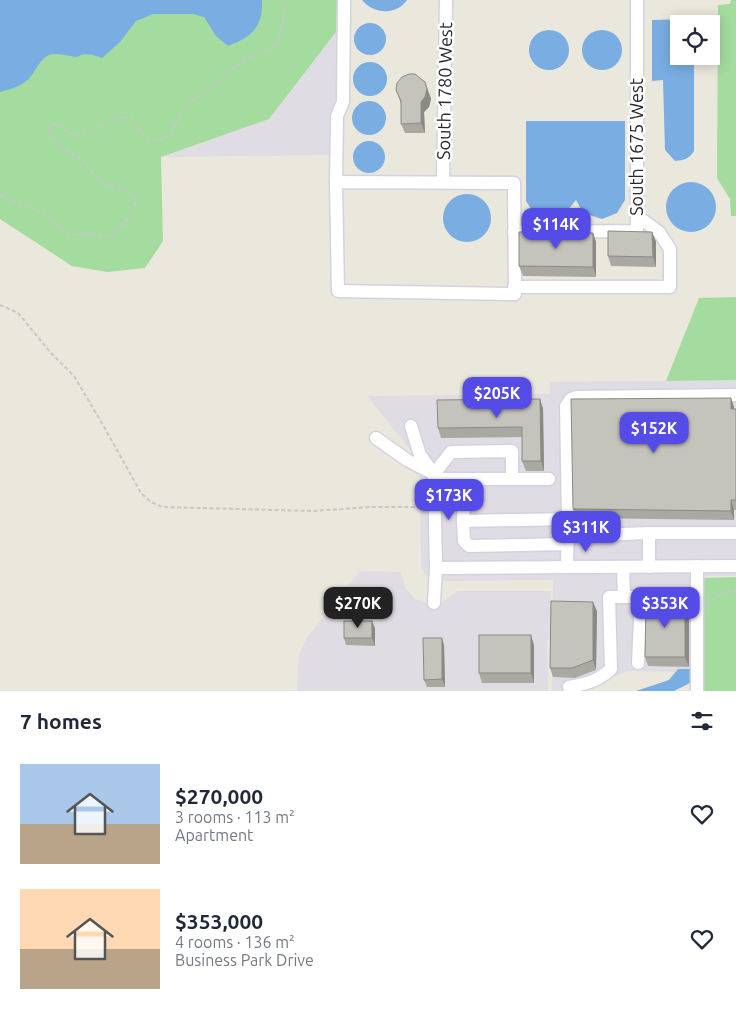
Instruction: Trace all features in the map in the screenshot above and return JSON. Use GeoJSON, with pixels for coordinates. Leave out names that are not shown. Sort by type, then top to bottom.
{"type":"FeatureCollection","features":[{"type":"Feature","properties":{"kind":"street"},"geometry":{"type":"LineString","coordinates":[[336,182],[514,183],[515,294],[338,291],[336,182],[337,116],[343,102],[344,0]]}},
{"type":"Feature","properties":{"kind":"street","name":"South 1780 West"},"geometry":{"type":"LineString","coordinates":[[443,182],[446,0]]}},
{"type":"Feature","properties":{"kind":"street","name":"South 1675 West"},"geometry":{"type":"LineString","coordinates":[[514,232],[637,231],[637,0]]}},
{"type":"Feature","properties":{"kind":"street"},"geometry":{"type":"LineString","coordinates":[[514,287],[670,287],[670,249],[659,232],[637,216]]}},
{"type":"Feature","properties":{"kind":"street"},"geometry":{"type":"LineString","coordinates":[[567,567],[566,406],[571,399],[576,397],[736,395]]}},
{"type":"Feature","properties":{"kind":"street"},"geometry":{"type":"LineString","coordinates":[[411,426],[420,455],[435,476]]}},
{"type":"Feature","properties":{"kind":"street"},"geometry":{"type":"LineString","coordinates":[[376,438],[407,460],[435,476],[548,479]]}},
{"type":"Feature","properties":{"kind":"street"},"geometry":{"type":"LineString","coordinates":[[434,603],[436,568],[435,476],[451,452],[512,451],[512,479]]}},
{"type":"Feature","properties":{"kind":"street"},"geometry":{"type":"LineString","coordinates":[[435,504],[457,502],[461,504],[463,507],[464,541],[469,546],[568,544]]}},
{"type":"Feature","properties":{"kind":"street"},"geometry":{"type":"LineString","coordinates":[[463,520],[568,519]]}},
{"type":"Feature","properties":{"kind":"street"},"geometry":{"type":"LineString","coordinates":[[649,533],[649,567]]}},
{"type":"Feature","properties":{"kind":"street"},"geometry":{"type":"LineString","coordinates":[[598,535],[736,533]]}},
{"type":"Feature","properties":{"kind":"street"},"geometry":{"type":"LineString","coordinates":[[697,566],[697,691]]}},
{"type":"Feature","properties":{"kind":"street"},"geometry":{"type":"LineString","coordinates":[[436,568],[736,566]]}},
{"type":"Feature","properties":{"kind":"street"},"geometry":{"type":"LineString","coordinates":[[623,567],[624,597]]}},
{"type":"Feature","properties":{"kind":"street"},"geometry":{"type":"LineString","coordinates":[[569,687],[588,684],[601,678],[610,668],[609,597],[641,597],[638,663]]}},
{"type":"Feature","properties":{"kind":"path"},"geometry":{"type":"LineString","coordinates":[[0,194],[45,214],[70,235],[91,233],[99,236],[109,236],[133,214],[135,206],[134,197],[130,191],[105,184],[97,179],[84,161],[71,154],[53,139],[49,129],[51,123],[60,125],[69,133],[79,136],[99,129],[125,116],[137,124],[140,134],[146,138],[158,140],[168,137],[185,106],[242,63],[278,44],[285,8],[290,0]]}},
{"type":"Feature","properties":{"kind":"path"},"geometry":{"type":"LineString","coordinates":[[0,305],[18,313],[51,353],[74,376],[141,493],[151,502],[162,507],[314,511],[435,504]]}},
{"type":"Feature","properties":{"kind":"path"},"geometry":{"type":"LineString","coordinates":[[725,591],[736,591]]}},
{"type":"Feature","properties":{"kind":"shaded area"},"geometry":{"type":"Polygon","coordinates":[[[336,32],[336,98],[329,116],[329,155],[161,157],[269,119],[336,32]]]}},
{"type":"Feature","properties":{"kind":"shaded area"},"geometry":{"type":"Polygon","coordinates":[[[736,380],[736,576],[697,576],[697,672],[628,671],[579,691],[552,691],[553,580],[430,581],[421,568],[420,462],[367,396],[550,394],[550,382],[736,380]]]}},
{"type":"Feature","properties":{"kind":"shaded area"},"geometry":{"type":"Polygon","coordinates":[[[360,571],[401,572],[405,587],[415,599],[426,603],[441,603],[458,591],[551,591],[551,639],[547,640],[548,691],[297,691],[299,655],[306,639],[360,571]]]}},
{"type":"Feature","properties":{"kind":"green space"},"geometry":{"type":"Polygon","coordinates":[[[0,0],[337,0],[336,32],[269,119],[161,157],[163,241],[145,268],[107,272],[72,266],[0,219],[0,0]]]}},
{"type":"Feature","properties":{"kind":"green space"},"geometry":{"type":"Polygon","coordinates":[[[731,0],[736,0],[736,216],[731,216],[730,199],[717,178],[718,65],[720,65],[720,15],[718,15],[718,5],[730,4],[731,0]]]}},
{"type":"Feature","properties":{"kind":"green space"},"geometry":{"type":"Polygon","coordinates":[[[736,297],[736,380],[666,381],[699,298],[736,297]]]}},
{"type":"Feature","properties":{"kind":"green space"},"geometry":{"type":"Polygon","coordinates":[[[736,577],[736,691],[699,691],[701,578],[736,577]]]}},
{"type":"Feature","properties":{"kind":"water"},"geometry":{"type":"Polygon","coordinates":[[[0,0],[262,0],[262,9],[258,24],[250,35],[228,46],[216,36],[204,17],[193,14],[153,14],[136,21],[120,42],[102,58],[90,55],[77,57],[59,54],[49,55],[43,59],[31,76],[21,85],[0,92],[0,0]]]}},
{"type":"Feature","properties":{"kind":"water"},"geometry":{"type":"Polygon","coordinates":[[[362,0],[407,0],[397,9],[384,11],[372,8],[362,0]]]}},
{"type":"Feature","properties":{"kind":"water"},"geometry":{"type":"Polygon","coordinates":[[[652,20],[670,20],[670,65],[694,65],[694,151],[686,159],[675,161],[665,150],[663,80],[652,81],[652,20]]]}},
{"type":"Feature","properties":{"kind":"water"},"geometry":{"type":"Polygon","coordinates":[[[370,23],[376,24],[381,28],[385,33],[385,45],[381,50],[376,54],[370,55],[364,54],[359,50],[355,45],[354,39],[355,33],[359,28],[364,24],[370,23]]]}},
{"type":"Feature","properties":{"kind":"water"},"geometry":{"type":"Polygon","coordinates":[[[553,30],[560,33],[566,39],[569,50],[568,58],[560,67],[553,70],[545,70],[538,67],[530,58],[529,46],[532,39],[541,31],[553,30]]]}},
{"type":"Feature","properties":{"kind":"water"},"geometry":{"type":"Polygon","coordinates":[[[606,30],[613,33],[619,39],[622,50],[621,58],[613,67],[606,70],[598,70],[591,67],[583,58],[582,46],[585,39],[594,31],[606,30]]]}},
{"type":"Feature","properties":{"kind":"water"},"geometry":{"type":"Polygon","coordinates":[[[370,62],[382,67],[387,79],[382,91],[370,96],[358,91],[353,79],[358,67],[370,62]]]}},
{"type":"Feature","properties":{"kind":"water"},"geometry":{"type":"Polygon","coordinates":[[[369,101],[376,102],[381,106],[385,111],[385,125],[381,130],[376,134],[369,135],[362,134],[357,130],[353,125],[352,118],[353,111],[357,106],[362,102],[369,101]]]}},
{"type":"Feature","properties":{"kind":"water"},"geometry":{"type":"Polygon","coordinates":[[[526,121],[625,121],[625,200],[617,213],[602,219],[583,213],[576,200],[567,211],[552,220],[533,212],[526,201],[526,121]]]}},
{"type":"Feature","properties":{"kind":"water"},"geometry":{"type":"Polygon","coordinates":[[[369,141],[375,142],[380,146],[384,151],[384,163],[380,168],[375,172],[369,173],[363,172],[358,168],[354,163],[353,157],[354,151],[358,146],[363,142],[369,141]]]}},
{"type":"Feature","properties":{"kind":"water"},"geometry":{"type":"Polygon","coordinates":[[[691,182],[709,189],[716,207],[709,225],[691,232],[673,225],[666,207],[673,189],[691,182]]]}},
{"type":"Feature","properties":{"kind":"water"},"geometry":{"type":"Polygon","coordinates":[[[462,194],[472,194],[481,198],[487,204],[491,218],[487,232],[481,238],[472,242],[462,242],[453,238],[447,232],[443,223],[443,213],[447,204],[453,198],[462,194]]]}},
{"type":"Feature","properties":{"kind":"water"},"geometry":{"type":"Polygon","coordinates":[[[678,669],[694,669],[692,682],[674,691],[636,691],[669,680],[678,669]]]}},
{"type":"Feature","properties":{"kind":"building"},"geometry":{"type":"Polygon","coordinates":[[[415,74],[425,82],[427,89],[425,97],[421,102],[421,123],[401,124],[401,101],[396,90],[397,83],[402,77],[415,74]]]}},
{"type":"Feature","properties":{"kind":"building"},"geometry":{"type":"Polygon","coordinates":[[[608,231],[652,232],[653,257],[608,256],[608,231]]]}},
{"type":"Feature","properties":{"kind":"building"},"geometry":{"type":"Polygon","coordinates":[[[519,232],[593,233],[593,267],[519,266],[519,232]]]}},
{"type":"Feature","properties":{"kind":"building"},"geometry":{"type":"Polygon","coordinates":[[[731,398],[731,409],[736,409],[736,500],[731,500],[731,511],[573,509],[571,399],[731,398]]]}},
{"type":"Feature","properties":{"kind":"building"},"geometry":{"type":"Polygon","coordinates":[[[540,399],[541,461],[522,461],[522,427],[438,428],[437,400],[540,399]]]}},
{"type":"Feature","properties":{"kind":"building"},"geometry":{"type":"Polygon","coordinates":[[[646,600],[685,600],[685,657],[645,657],[646,600]]]}},
{"type":"Feature","properties":{"kind":"building"},"geometry":{"type":"Polygon","coordinates":[[[551,601],[593,602],[593,660],[572,668],[550,668],[551,601]]]}},
{"type":"Feature","properties":{"kind":"building"},"geometry":{"type":"Polygon","coordinates":[[[344,621],[372,621],[372,638],[344,638],[344,621]]]}},
{"type":"Feature","properties":{"kind":"building"},"geometry":{"type":"Polygon","coordinates":[[[479,635],[531,635],[531,673],[479,673],[479,635]]]}},
{"type":"Feature","properties":{"kind":"building"},"geometry":{"type":"Polygon","coordinates":[[[423,638],[442,638],[442,679],[424,680],[423,638]]]}}]}
